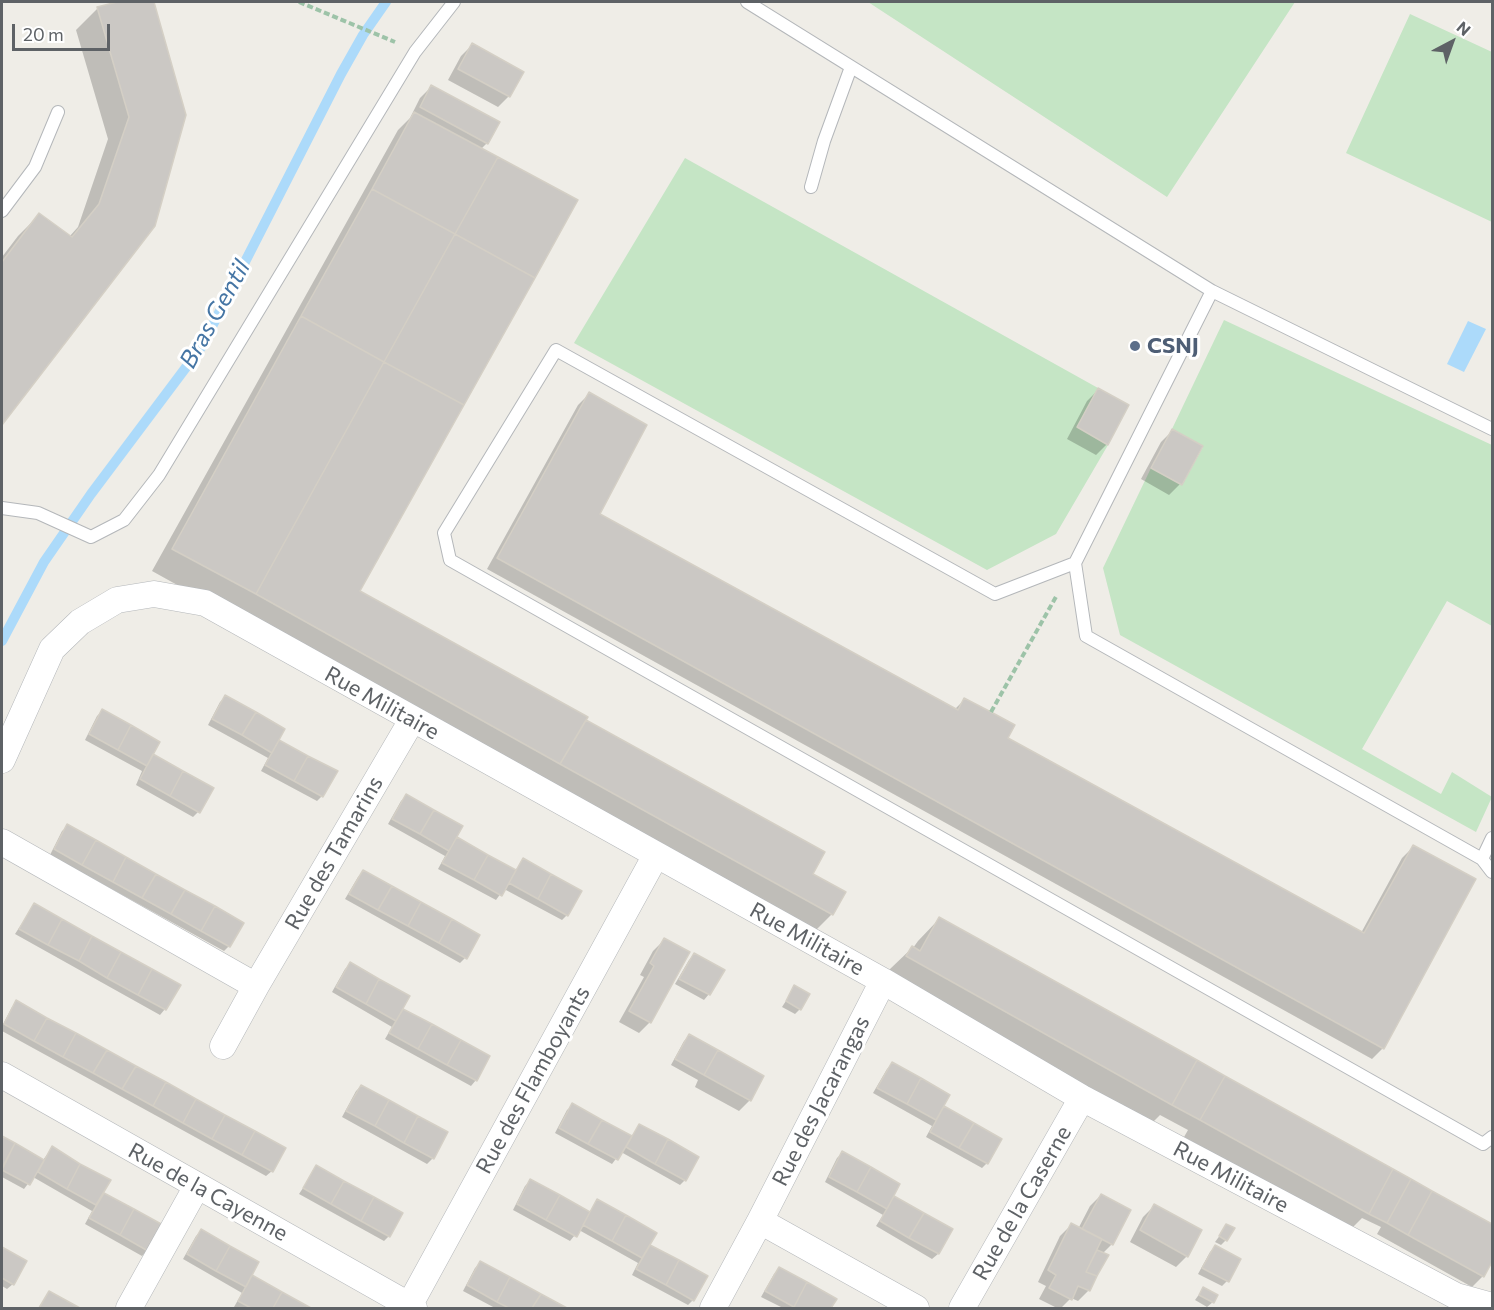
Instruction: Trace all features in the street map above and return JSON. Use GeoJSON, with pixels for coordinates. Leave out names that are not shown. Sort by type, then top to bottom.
{"type":"FeatureCollection","features":[{"type":"Feature","properties":{"kind":"street","name":"Rue Militaire"},"geometry":{"type":"LineString","coordinates":[[2,760],[52,649],[80,622],[117,600],[154,594],[205,603],[883,981],[1082,1098],[1456,1296],[1492,1306]]}},
{"type":"Feature","properties":{"kind":"street","name":"Rue des Tamarins"},"geometry":{"type":"LineString","coordinates":[[223,1046],[412,720]]}},
{"type":"Feature","properties":{"kind":"street"},"geometry":{"type":"LineString","coordinates":[[2,842],[256,986]]}},
{"type":"Feature","properties":{"kind":"street","name":"Rue des Flamboyants"},"geometry":{"type":"LineString","coordinates":[[402,1305],[656,855]]}},
{"type":"Feature","properties":{"kind":"street","name":"Rue des Jacarangas"},"geometry":{"type":"LineString","coordinates":[[713,1308],[883,981]]}},
{"type":"Feature","properties":{"kind":"street","name":"Rue de la Cayenne"},"geometry":{"type":"LineString","coordinates":[[2,1075],[402,1305]]}},
{"type":"Feature","properties":{"kind":"street","name":"Rue de la Caserne"},"geometry":{"type":"LineString","coordinates":[[962,1308],[1082,1098]]}},
{"type":"Feature","properties":{"kind":"street"},"geometry":{"type":"LineString","coordinates":[[129,1308],[197,1186]]}},
{"type":"Feature","properties":{"kind":"street"},"geometry":{"type":"LineString","coordinates":[[760,1221],[916,1308]]}},
{"type":"Feature","properties":{"kind":"lane"},"geometry":{"type":"LineString","coordinates":[[2,508],[38,513],[92,537],[124,520],[159,475],[415,52],[454,2]]}},
{"type":"Feature","properties":{"kind":"lane"},"geometry":{"type":"LineString","coordinates":[[747,2],[1212,291],[1492,429]]}},
{"type":"Feature","properties":{"kind":"lane"},"geometry":{"type":"LineString","coordinates":[[811,187],[824,141],[851,67]]}},
{"type":"Feature","properties":{"kind":"lane"},"geometry":{"type":"LineString","coordinates":[[2,211],[35,167],[58,112]]}},
{"type":"Feature","properties":{"kind":"lane"},"geometry":{"type":"LineString","coordinates":[[1212,291],[1075,563],[1086,636],[1482,859],[1492,872]]}},
{"type":"Feature","properties":{"kind":"lane"},"geometry":{"type":"LineString","coordinates":[[1075,563],[995,594],[556,350],[444,533],[450,560],[1483,1144],[1492,1137]]}},
{"type":"Feature","properties":{"kind":"lane"},"geometry":{"type":"LineString","coordinates":[[1482,859],[1492,838]]}},
{"type":"Feature","properties":{"kind":"path"},"geometry":{"type":"LineString","coordinates":[[299,2],[379,35]]}},
{"type":"Feature","properties":{"kind":"path"},"geometry":{"type":"LineString","coordinates":[[992,712],[1075,563]]}},
{"type":"Feature","properties":{"kind":"green space"},"geometry":{"type":"Polygon","coordinates":[[[868,2],[1295,2],[1167,197],[868,2]]]}},
{"type":"Feature","properties":{"kind":"green space"},"geometry":{"type":"Polygon","coordinates":[[[1410,14],[1492,52],[1492,222],[1346,153],[1410,14]]]}},
{"type":"Feature","properties":{"kind":"green space"},"geometry":{"type":"Polygon","coordinates":[[[685,158],[1098,388],[1108,445],[1056,534],[987,570],[574,343],[685,158]]]}},
{"type":"Feature","properties":{"kind":"green space"},"geometry":{"type":"Polygon","coordinates":[[[1224,320],[1492,445],[1492,626],[1447,601],[1362,749],[1441,794],[1452,772],[1492,797],[1476,832],[1120,635],[1103,568],[1151,468],[1182,485],[1203,447],[1172,429],[1224,320]]]}},
{"type":"Feature","properties":{"kind":"water"},"geometry":{"type":"Polygon","coordinates":[[[1468,321],[1486,329],[1464,372],[1447,364],[1468,321]]]}},
{"type":"Feature","properties":{"kind":"building"},"geometry":{"type":"Polygon","coordinates":[[[117,2],[154,2],[186,115],[155,226],[2,425],[2,262],[39,213],[72,237],[99,204],[129,117],[97,7],[117,2]]]}},
{"type":"Feature","properties":{"kind":"building"},"geometry":{"type":"Polygon","coordinates":[[[472,43],[524,72],[510,97],[458,69],[472,43]]]}},
{"type":"Feature","properties":{"kind":"building"},"geometry":{"type":"Polygon","coordinates":[[[431,85],[500,122],[488,144],[420,107],[431,85]]]}},
{"type":"Feature","properties":{"kind":"building"},"geometry":{"type":"Polygon","coordinates":[[[414,112],[498,157],[455,234],[372,189],[414,112]]]}},
{"type":"Feature","properties":{"kind":"building"},"geometry":{"type":"Polygon","coordinates":[[[498,157],[578,200],[535,278],[455,234],[498,157]]]}},
{"type":"Feature","properties":{"kind":"building"},"geometry":{"type":"Polygon","coordinates":[[[372,189],[455,234],[384,362],[301,316],[372,189]]]}},
{"type":"Feature","properties":{"kind":"building"},"geometry":{"type":"Polygon","coordinates":[[[455,234],[535,278],[464,405],[384,362],[455,234]]]}},
{"type":"Feature","properties":{"kind":"building"},"geometry":{"type":"Polygon","coordinates":[[[301,316],[384,362],[256,594],[172,549],[301,316]]]}},
{"type":"Feature","properties":{"kind":"building"},"geometry":{"type":"Polygon","coordinates":[[[384,362],[464,405],[360,591],[588,717],[560,764],[256,594],[384,362]]]}},
{"type":"Feature","properties":{"kind":"building"},"geometry":{"type":"Polygon","coordinates":[[[1098,388],[1129,405],[1108,445],[1077,427],[1098,388]]]}},
{"type":"Feature","properties":{"kind":"building"},"geometry":{"type":"Polygon","coordinates":[[[589,392],[647,425],[600,514],[958,710],[964,698],[1015,725],[1008,738],[1364,933],[1413,845],[1476,879],[1384,1049],[497,558],[589,392]]]}},
{"type":"Feature","properties":{"kind":"building"},"geometry":{"type":"Polygon","coordinates":[[[1172,429],[1203,446],[1182,485],[1151,468],[1172,429]]]}},
{"type":"Feature","properties":{"kind":"building"},"geometry":{"type":"Polygon","coordinates":[[[225,695],[256,712],[242,735],[212,719],[225,695]]]}},
{"type":"Feature","properties":{"kind":"building"},"geometry":{"type":"Polygon","coordinates":[[[102,709],[131,725],[118,750],[89,734],[102,709]]]}},
{"type":"Feature","properties":{"kind":"building"},"geometry":{"type":"Polygon","coordinates":[[[256,712],[285,729],[272,753],[242,735],[256,712]]]}},
{"type":"Feature","properties":{"kind":"building"},"geometry":{"type":"Polygon","coordinates":[[[586,720],[825,852],[813,874],[846,892],[833,915],[560,764],[586,720]]]}},
{"type":"Feature","properties":{"kind":"building"},"geometry":{"type":"Polygon","coordinates":[[[131,725],[160,742],[147,766],[118,750],[131,725]]]}},
{"type":"Feature","properties":{"kind":"building"},"geometry":{"type":"Polygon","coordinates":[[[279,740],[308,756],[294,781],[265,765],[279,740]]]}},
{"type":"Feature","properties":{"kind":"building"},"geometry":{"type":"Polygon","coordinates":[[[153,754],[183,771],[170,796],[140,779],[153,754]]]}},
{"type":"Feature","properties":{"kind":"building"},"geometry":{"type":"Polygon","coordinates":[[[308,756],[338,771],[323,797],[294,781],[308,756]]]}},
{"type":"Feature","properties":{"kind":"building"},"geometry":{"type":"Polygon","coordinates":[[[183,771],[214,788],[200,813],[170,796],[183,771]]]}},
{"type":"Feature","properties":{"kind":"building"},"geometry":{"type":"Polygon","coordinates":[[[406,794],[434,810],[420,834],[392,819],[406,794]]]}},
{"type":"Feature","properties":{"kind":"building"},"geometry":{"type":"Polygon","coordinates":[[[434,810],[463,826],[449,851],[420,834],[434,810]]]}},
{"type":"Feature","properties":{"kind":"building"},"geometry":{"type":"Polygon","coordinates":[[[67,824],[96,840],[82,865],[54,849],[67,824]]]}},
{"type":"Feature","properties":{"kind":"building"},"geometry":{"type":"Polygon","coordinates":[[[457,837],[488,855],[474,880],[442,863],[457,837]]]}},
{"type":"Feature","properties":{"kind":"building"},"geometry":{"type":"Polygon","coordinates":[[[96,840],[126,857],[113,882],[82,865],[96,840]]]}},
{"type":"Feature","properties":{"kind":"building"},"geometry":{"type":"Polygon","coordinates":[[[488,855],[516,870],[502,896],[474,880],[488,855]]]}},
{"type":"Feature","properties":{"kind":"building"},"geometry":{"type":"Polygon","coordinates":[[[126,857],[156,874],[142,898],[113,882],[126,857]]]}},
{"type":"Feature","properties":{"kind":"building"},"geometry":{"type":"Polygon","coordinates":[[[523,858],[551,874],[538,899],[509,883],[523,858]]]}},
{"type":"Feature","properties":{"kind":"building"},"geometry":{"type":"Polygon","coordinates":[[[363,870],[392,886],[378,910],[349,894],[363,870]]]}},
{"type":"Feature","properties":{"kind":"building"},"geometry":{"type":"Polygon","coordinates":[[[156,874],[185,890],[171,914],[142,898],[156,874]]]}},
{"type":"Feature","properties":{"kind":"building"},"geometry":{"type":"Polygon","coordinates":[[[551,874],[582,891],[568,916],[538,899],[551,874]]]}},
{"type":"Feature","properties":{"kind":"building"},"geometry":{"type":"Polygon","coordinates":[[[392,886],[421,902],[408,926],[378,910],[392,886]]]}},
{"type":"Feature","properties":{"kind":"building"},"geometry":{"type":"Polygon","coordinates":[[[185,890],[215,906],[201,931],[171,914],[185,890]]]}},
{"type":"Feature","properties":{"kind":"building"},"geometry":{"type":"Polygon","coordinates":[[[421,902],[452,919],[439,943],[408,926],[421,902]]]}},
{"type":"Feature","properties":{"kind":"building"},"geometry":{"type":"Polygon","coordinates":[[[34,903],[62,919],[48,945],[19,929],[34,903]]]}},
{"type":"Feature","properties":{"kind":"building"},"geometry":{"type":"Polygon","coordinates":[[[215,906],[244,923],[230,947],[201,931],[215,906]]]}},
{"type":"Feature","properties":{"kind":"building"},"geometry":{"type":"Polygon","coordinates":[[[939,917],[1197,1060],[1172,1105],[906,956],[912,946],[920,951],[939,917]]]}},
{"type":"Feature","properties":{"kind":"building"},"geometry":{"type":"Polygon","coordinates":[[[62,919],[92,936],[79,961],[48,945],[62,919]]]}},
{"type":"Feature","properties":{"kind":"building"},"geometry":{"type":"Polygon","coordinates":[[[452,919],[480,935],[467,959],[439,943],[452,919]]]}},
{"type":"Feature","properties":{"kind":"building"},"geometry":{"type":"Polygon","coordinates":[[[92,936],[121,952],[107,978],[79,961],[92,936]]]}},
{"type":"Feature","properties":{"kind":"building"},"geometry":{"type":"Polygon","coordinates":[[[664,938],[690,952],[651,1023],[629,1011],[654,966],[650,963],[664,938]]]}},
{"type":"Feature","properties":{"kind":"building"},"geometry":{"type":"Polygon","coordinates":[[[121,952],[152,969],[138,995],[107,978],[121,952]]]}},
{"type":"Feature","properties":{"kind":"building"},"geometry":{"type":"Polygon","coordinates":[[[694,953],[725,970],[710,995],[679,979],[694,953]]]}},
{"type":"Feature","properties":{"kind":"building"},"geometry":{"type":"Polygon","coordinates":[[[350,962],[379,979],[366,1004],[336,987],[350,962]]]}},
{"type":"Feature","properties":{"kind":"building"},"geometry":{"type":"Polygon","coordinates":[[[152,969],[181,985],[166,1010],[138,995],[152,969]]]}},
{"type":"Feature","properties":{"kind":"building"},"geometry":{"type":"Polygon","coordinates":[[[379,979],[410,996],[396,1021],[366,1004],[379,979]]]}},
{"type":"Feature","properties":{"kind":"building"},"geometry":{"type":"Polygon","coordinates":[[[794,985],[810,994],[801,1010],[786,1001],[794,985]]]}},
{"type":"Feature","properties":{"kind":"building"},"geometry":{"type":"Polygon","coordinates":[[[16,1000],[47,1018],[34,1041],[4,1024],[16,1000]]]}},
{"type":"Feature","properties":{"kind":"building"},"geometry":{"type":"Polygon","coordinates":[[[403,1009],[432,1024],[418,1049],[389,1033],[403,1009]]]}},
{"type":"Feature","properties":{"kind":"building"},"geometry":{"type":"Polygon","coordinates":[[[47,1018],[76,1033],[63,1057],[34,1041],[47,1018]]]}},
{"type":"Feature","properties":{"kind":"building"},"geometry":{"type":"Polygon","coordinates":[[[432,1024],[461,1040],[447,1065],[418,1049],[432,1024]]]}},
{"type":"Feature","properties":{"kind":"building"},"geometry":{"type":"Polygon","coordinates":[[[76,1033],[107,1050],[93,1073],[63,1057],[76,1033]]]}},
{"type":"Feature","properties":{"kind":"building"},"geometry":{"type":"Polygon","coordinates":[[[689,1034],[718,1050],[704,1075],[675,1059],[689,1034]]]}},
{"type":"Feature","properties":{"kind":"building"},"geometry":{"type":"Polygon","coordinates":[[[461,1040],[490,1056],[477,1081],[447,1065],[461,1040]]]}},
{"type":"Feature","properties":{"kind":"building"},"geometry":{"type":"Polygon","coordinates":[[[107,1050],[136,1066],[122,1089],[93,1073],[107,1050]]]}},
{"type":"Feature","properties":{"kind":"building"},"geometry":{"type":"Polygon","coordinates":[[[718,1050],[764,1076],[751,1101],[704,1075],[718,1050]]]}},
{"type":"Feature","properties":{"kind":"building"},"geometry":{"type":"Polygon","coordinates":[[[1197,1060],[1225,1076],[1200,1120],[1172,1105],[1197,1060]]]}},
{"type":"Feature","properties":{"kind":"building"},"geometry":{"type":"Polygon","coordinates":[[[892,1062],[921,1078],[907,1104],[877,1088],[892,1062]]]}},
{"type":"Feature","properties":{"kind":"building"},"geometry":{"type":"Polygon","coordinates":[[[136,1066],[166,1082],[153,1106],[122,1089],[136,1066]]]}},
{"type":"Feature","properties":{"kind":"building"},"geometry":{"type":"Polygon","coordinates":[[[1225,1076],[1393,1169],[1369,1214],[1200,1120],[1225,1076]]]}},
{"type":"Feature","properties":{"kind":"building"},"geometry":{"type":"Polygon","coordinates":[[[921,1078],[950,1095],[936,1120],[907,1104],[921,1078]]]}},
{"type":"Feature","properties":{"kind":"building"},"geometry":{"type":"Polygon","coordinates":[[[166,1082],[196,1099],[183,1123],[153,1106],[166,1082]]]}},
{"type":"Feature","properties":{"kind":"building"},"geometry":{"type":"Polygon","coordinates":[[[361,1085],[389,1100],[375,1126],[346,1111],[361,1085]]]}},
{"type":"Feature","properties":{"kind":"building"},"geometry":{"type":"Polygon","coordinates":[[[196,1099],[225,1115],[212,1139],[183,1123],[196,1099]]]}},
{"type":"Feature","properties":{"kind":"building"},"geometry":{"type":"Polygon","coordinates":[[[389,1100],[418,1116],[404,1143],[375,1126],[389,1100]]]}},
{"type":"Feature","properties":{"kind":"building"},"geometry":{"type":"Polygon","coordinates":[[[572,1103],[602,1120],[588,1144],[559,1128],[572,1103]]]}},
{"type":"Feature","properties":{"kind":"building"},"geometry":{"type":"Polygon","coordinates":[[[944,1106],[974,1123],[959,1148],[930,1132],[944,1106]]]}},
{"type":"Feature","properties":{"kind":"building"},"geometry":{"type":"Polygon","coordinates":[[[225,1115],[255,1131],[242,1155],[212,1139],[225,1115]]]}},
{"type":"Feature","properties":{"kind":"building"},"geometry":{"type":"Polygon","coordinates":[[[418,1116],[448,1132],[434,1159],[404,1143],[418,1116]]]}},
{"type":"Feature","properties":{"kind":"building"},"geometry":{"type":"Polygon","coordinates":[[[602,1120],[632,1136],[618,1160],[588,1144],[602,1120]]]}},
{"type":"Feature","properties":{"kind":"building"},"geometry":{"type":"Polygon","coordinates":[[[974,1123],[1002,1139],[988,1164],[959,1148],[974,1123]]]}},
{"type":"Feature","properties":{"kind":"building"},"geometry":{"type":"Polygon","coordinates":[[[639,1124],[668,1139],[655,1164],[626,1147],[639,1124]]]}},
{"type":"Feature","properties":{"kind":"building"},"geometry":{"type":"Polygon","coordinates":[[[255,1131],[286,1148],[273,1172],[242,1155],[255,1131]]]}},
{"type":"Feature","properties":{"kind":"building"},"geometry":{"type":"Polygon","coordinates":[[[2,1136],[15,1143],[2,1168],[2,1136]]]}},
{"type":"Feature","properties":{"kind":"building"},"geometry":{"type":"Polygon","coordinates":[[[668,1139],[699,1157],[686,1181],[655,1164],[668,1139]]]}},
{"type":"Feature","properties":{"kind":"building"},"geometry":{"type":"Polygon","coordinates":[[[15,1143],[44,1160],[30,1185],[2,1170],[15,1143]]]}},
{"type":"Feature","properties":{"kind":"building"},"geometry":{"type":"Polygon","coordinates":[[[52,1146],[80,1164],[67,1189],[38,1172],[52,1146]]]}},
{"type":"Feature","properties":{"kind":"building"},"geometry":{"type":"Polygon","coordinates":[[[842,1151],[871,1167],[857,1192],[829,1177],[842,1151]]]}},
{"type":"Feature","properties":{"kind":"building"},"geometry":{"type":"Polygon","coordinates":[[[80,1164],[111,1180],[96,1205],[67,1189],[80,1164]]]}},
{"type":"Feature","properties":{"kind":"building"},"geometry":{"type":"Polygon","coordinates":[[[316,1165],[344,1181],[331,1204],[303,1188],[316,1165]]]}},
{"type":"Feature","properties":{"kind":"building"},"geometry":{"type":"Polygon","coordinates":[[[871,1167],[900,1184],[887,1209],[857,1192],[871,1167]]]}},
{"type":"Feature","properties":{"kind":"building"},"geometry":{"type":"Polygon","coordinates":[[[1393,1169],[1411,1179],[1387,1223],[1369,1214],[1393,1169]]]}},
{"type":"Feature","properties":{"kind":"building"},"geometry":{"type":"Polygon","coordinates":[[[530,1179],[560,1195],[546,1220],[517,1204],[530,1179]]]}},
{"type":"Feature","properties":{"kind":"building"},"geometry":{"type":"Polygon","coordinates":[[[1411,1179],[1432,1191],[1408,1235],[1387,1223],[1411,1179]]]}},
{"type":"Feature","properties":{"kind":"building"},"geometry":{"type":"Polygon","coordinates":[[[344,1181],[374,1197],[361,1221],[331,1204],[344,1181]]]}},
{"type":"Feature","properties":{"kind":"building"},"geometry":{"type":"Polygon","coordinates":[[[1432,1191],[1492,1224],[1492,1262],[1484,1277],[1408,1235],[1432,1191]]]}},
{"type":"Feature","properties":{"kind":"building"},"geometry":{"type":"Polygon","coordinates":[[[104,1193],[134,1209],[120,1235],[89,1218],[104,1193]]]}},
{"type":"Feature","properties":{"kind":"building"},"geometry":{"type":"Polygon","coordinates":[[[1101,1194],[1131,1210],[1113,1245],[1082,1229],[1101,1194]]]}},
{"type":"Feature","properties":{"kind":"building"},"geometry":{"type":"Polygon","coordinates":[[[560,1195],[590,1212],[577,1237],[546,1220],[560,1195]]]}},
{"type":"Feature","properties":{"kind":"building"},"geometry":{"type":"Polygon","coordinates":[[[894,1196],[924,1213],[909,1238],[880,1221],[894,1196]]]}},
{"type":"Feature","properties":{"kind":"building"},"geometry":{"type":"Polygon","coordinates":[[[374,1197],[403,1213],[390,1237],[361,1221],[374,1197]]]}},
{"type":"Feature","properties":{"kind":"building"},"geometry":{"type":"Polygon","coordinates":[[[597,1199],[626,1215],[612,1241],[583,1225],[597,1199]]]}},
{"type":"Feature","properties":{"kind":"building"},"geometry":{"type":"Polygon","coordinates":[[[1154,1204],[1202,1230],[1188,1257],[1140,1230],[1154,1204]]]}},
{"type":"Feature","properties":{"kind":"building"},"geometry":{"type":"Polygon","coordinates":[[[134,1209],[163,1225],[148,1251],[120,1235],[134,1209]]]}},
{"type":"Feature","properties":{"kind":"building"},"geometry":{"type":"Polygon","coordinates":[[[924,1213],[953,1229],[939,1254],[909,1238],[924,1213]]]}},
{"type":"Feature","properties":{"kind":"building"},"geometry":{"type":"Polygon","coordinates":[[[626,1215],[657,1233],[642,1258],[612,1241],[626,1215]]]}},
{"type":"Feature","properties":{"kind":"building"},"geometry":{"type":"Polygon","coordinates":[[[1071,1223],[1102,1239],[1086,1272],[1097,1276],[1090,1291],[1078,1286],[1072,1300],[1049,1288],[1056,1275],[1048,1270],[1071,1223]]]}},
{"type":"Feature","properties":{"kind":"building"},"geometry":{"type":"Polygon","coordinates":[[[1226,1224],[1235,1228],[1227,1241],[1219,1236],[1226,1224]]]}},
{"type":"Feature","properties":{"kind":"building"},"geometry":{"type":"Polygon","coordinates":[[[201,1229],[230,1246],[216,1271],[187,1254],[201,1229]]]}},
{"type":"Feature","properties":{"kind":"building"},"geometry":{"type":"Polygon","coordinates":[[[650,1245],[679,1260],[666,1285],[636,1269],[650,1245]]]}},
{"type":"Feature","properties":{"kind":"building"},"geometry":{"type":"Polygon","coordinates":[[[1215,1245],[1241,1259],[1229,1282],[1202,1268],[1215,1245]]]}},
{"type":"Feature","properties":{"kind":"building"},"geometry":{"type":"Polygon","coordinates":[[[230,1246],[259,1262],[246,1287],[216,1271],[230,1246]]]}},
{"type":"Feature","properties":{"kind":"building"},"geometry":{"type":"Polygon","coordinates":[[[2,1247],[27,1261],[14,1285],[2,1278],[2,1247]]]}},
{"type":"Feature","properties":{"kind":"building"},"geometry":{"type":"Polygon","coordinates":[[[1097,1250],[1109,1255],[1097,1276],[1086,1272],[1097,1250]]]}},
{"type":"Feature","properties":{"kind":"building"},"geometry":{"type":"Polygon","coordinates":[[[679,1260],[708,1276],[694,1301],[666,1285],[679,1260]]]}},
{"type":"Feature","properties":{"kind":"building"},"geometry":{"type":"Polygon","coordinates":[[[480,1261],[510,1277],[497,1302],[467,1285],[480,1261]]]}},
{"type":"Feature","properties":{"kind":"building"},"geometry":{"type":"Polygon","coordinates":[[[779,1267],[807,1282],[794,1307],[765,1291],[779,1267]]]}},
{"type":"Feature","properties":{"kind":"building"},"geometry":{"type":"Polygon","coordinates":[[[252,1275],[282,1292],[273,1308],[251,1308],[238,1301],[252,1275]]]}},
{"type":"Feature","properties":{"kind":"building"},"geometry":{"type":"Polygon","coordinates":[[[510,1277],[541,1294],[532,1308],[509,1308],[497,1302],[510,1277]]]}},
{"type":"Feature","properties":{"kind":"building"},"geometry":{"type":"Polygon","coordinates":[[[807,1282],[837,1299],[831,1308],[794,1307],[807,1282]]]}},
{"type":"Feature","properties":{"kind":"building"},"geometry":{"type":"Polygon","coordinates":[[[1203,1287],[1218,1295],[1214,1303],[1199,1295],[1203,1287]]]}},
{"type":"Feature","properties":{"kind":"building"},"geometry":{"type":"Polygon","coordinates":[[[49,1291],[80,1308],[39,1308],[49,1291]]]}},
{"type":"Feature","properties":{"kind":"building"},"geometry":{"type":"Polygon","coordinates":[[[282,1292],[311,1308],[273,1308],[282,1292]]]}},
{"type":"Feature","properties":{"kind":"building"},"geometry":{"type":"Polygon","coordinates":[[[541,1294],[567,1308],[532,1308],[541,1294]]]}},
{"type":"Feature","properties":{"kind":"waterway","name":"Bras Gentil"},"geometry":{"type":"LineString","coordinates":[[2,641],[44,562],[91,494],[202,346],[341,74],[363,35],[386,2]]}},
{"type":"Feature","properties":{"kind":"place","name":"CSNJ"},"geometry":{"type":"Point","coordinates":[1135,346]}}]}
